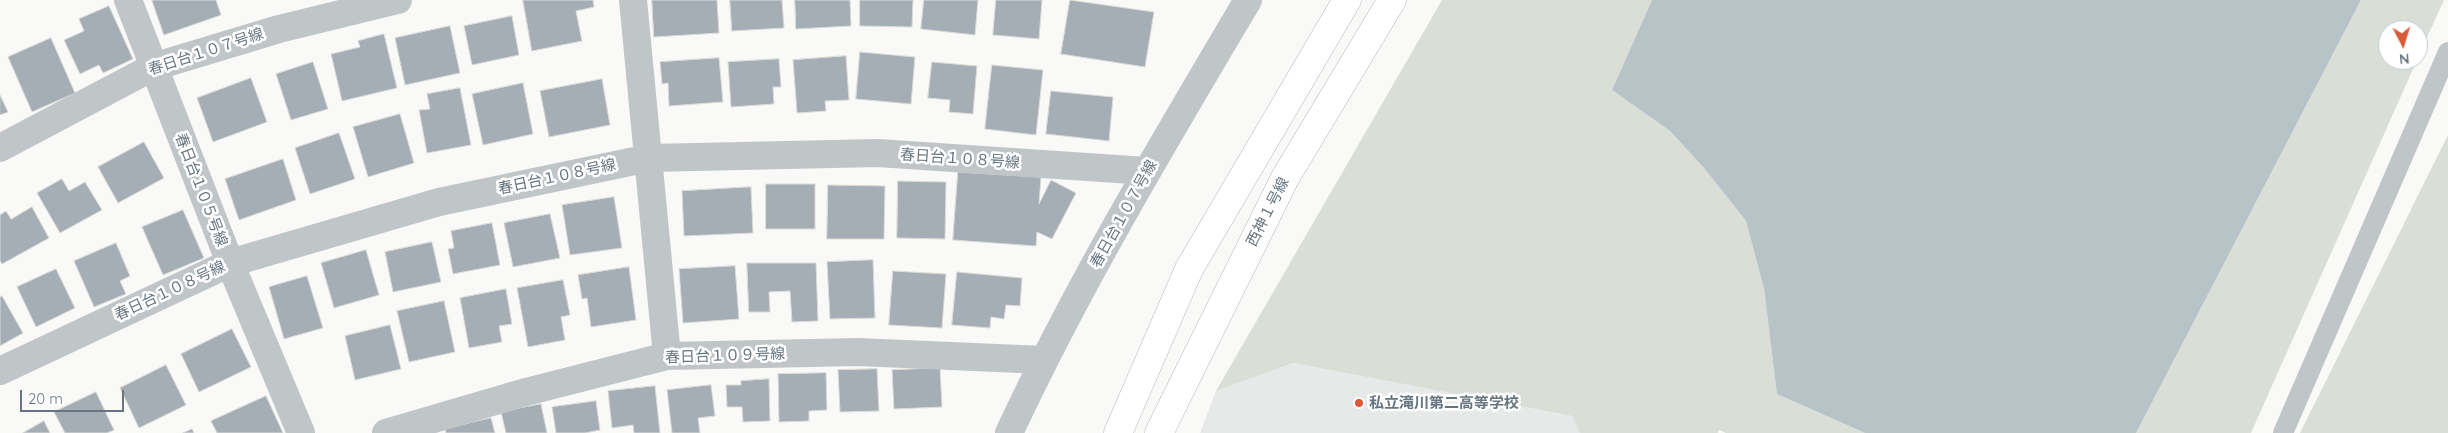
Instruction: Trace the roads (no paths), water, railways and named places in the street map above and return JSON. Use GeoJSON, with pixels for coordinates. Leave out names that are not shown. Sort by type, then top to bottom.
{"type":"FeatureCollection","features":[{"type":"Feature","properties":{"kind":"street","name":"春日台１０５号線"},"geometry":{"type":"LineString","coordinates":[[128,0],[230,262],[301,433]]}},
{"type":"Feature","properties":{"kind":"street","name":"春日台１０７号線"},"geometry":{"type":"LineString","coordinates":[[0,148],[153,67],[279,28],[398,0]]}},
{"type":"Feature","properties":{"kind":"street"},"geometry":{"type":"LineString","coordinates":[[633,0],[667,356]]}},
{"type":"Feature","properties":{"kind":"street","name":"春日台１０７号線"},"geometry":{"type":"LineString","coordinates":[[1009,433],[1043,360],[1147,171],[1248,0]]}},
{"type":"Feature","properties":{"kind":"street"},"geometry":{"type":"LineString","coordinates":[[1118,433],[1189,269],[1347,0]]}},
{"type":"Feature","properties":{"kind":"street","name":"西神１号線"},"geometry":{"type":"LineString","coordinates":[[1159,433],[1285,178],[1392,0]]}},
{"type":"Feature","properties":{"kind":"street","name":"春日台１０８号線"},"geometry":{"type":"LineString","coordinates":[[0,370],[230,262],[439,202],[649,158],[878,153],[1147,171]]}},
{"type":"Feature","properties":{"kind":"street","name":"春日台１０９号線"},"geometry":{"type":"LineString","coordinates":[[386,433],[526,392],[667,356],[858,352],[1043,360]]}},
{"type":"Feature","properties":{"kind":"lane"},"geometry":{"type":"LineString","coordinates":[[2283,433],[2448,52]]}},
{"type":"Feature","properties":{"kind":"place","name":"私立滝川第二高等学校"},"geometry":{"type":"Point","coordinates":[1359,403]}}]}
